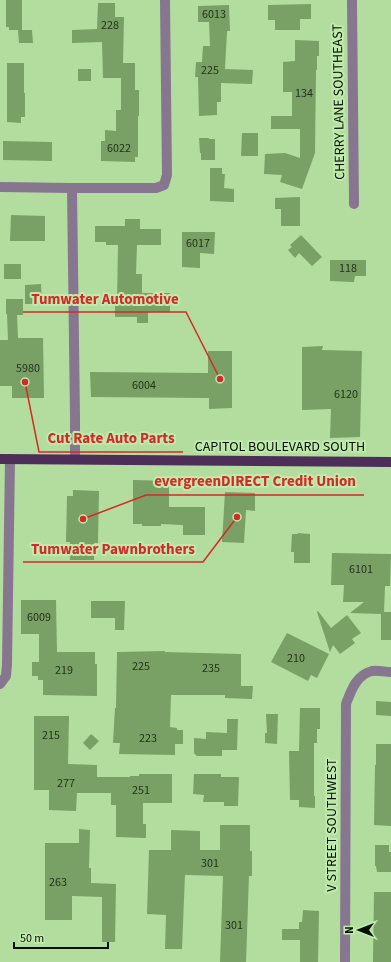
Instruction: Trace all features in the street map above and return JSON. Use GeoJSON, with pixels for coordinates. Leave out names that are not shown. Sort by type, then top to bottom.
{"type":"FeatureCollection","features":[{"type":"Feature","properties":{"kind":"main road","name":"CAPITOL BOULEVARD SOUTH"},"geometry":{"type":"LineString","coordinates":[[5,459],[391,462]]}},
{"type":"Feature","properties":{"kind":"street"},"geometry":{"type":"LineString","coordinates":[[0,186],[156,188],[164,185],[167,175],[165,0]]}},
{"type":"Feature","properties":{"kind":"street","name":"CHERRY LANE SOUTHEAST"},"geometry":{"type":"LineString","coordinates":[[352,0],[354,204]]}},
{"type":"Feature","properties":{"kind":"street"},"geometry":{"type":"LineString","coordinates":[[72,188],[75,459]]}},
{"type":"Feature","properties":{"kind":"street"},"geometry":{"type":"LineString","coordinates":[[0,684],[6,676],[7,664],[9,525],[5,459]]}},
{"type":"Feature","properties":{"kind":"street","name":"V STREET SOUTHWEST"},"geometry":{"type":"LineString","coordinates":[[346,962],[346,704],[352,689],[361,677],[372,671],[391,672]]}},
{"type":"Feature","properties":{"kind":"building"},"geometry":{"type":"Polygon","coordinates":[[[6,0],[22,0],[22,30],[32,30],[33,43],[19,43],[18,30],[9,30],[9,27],[6,27],[6,0]]]}},
{"type":"Feature","properties":{"kind":"building"},"geometry":{"type":"Polygon","coordinates":[[[98,3],[115,3],[115,17],[124,17],[123,63],[135,63],[135,90],[139,90],[139,116],[138,157],[135,157],[135,162],[101,161],[101,141],[105,141],[105,130],[116,131],[116,110],[121,110],[121,78],[103,78],[102,42],[72,43],[72,30],[97,29],[98,3]]]}},
{"type":"Feature","properties":{"kind":"building"},"geometry":{"type":"Polygon","coordinates":[[[311,4],[311,19],[300,19],[300,30],[275,30],[275,20],[268,20],[268,5],[311,4]]]}},
{"type":"Feature","properties":{"kind":"building"},"geometry":{"type":"Polygon","coordinates":[[[229,5],[230,31],[227,31],[225,69],[253,70],[252,84],[221,83],[221,102],[217,102],[217,115],[199,116],[198,77],[195,77],[196,62],[202,62],[203,46],[210,46],[209,22],[198,22],[198,6],[229,5]]]}},
{"type":"Feature","properties":{"kind":"building"},"geometry":{"type":"Polygon","coordinates":[[[295,40],[319,41],[319,56],[317,56],[316,70],[315,153],[302,189],[280,182],[282,175],[264,174],[265,154],[285,153],[300,158],[300,129],[271,129],[271,116],[292,116],[292,92],[283,92],[283,62],[295,61],[295,40]]]}},
{"type":"Feature","properties":{"kind":"building"},"geometry":{"type":"Polygon","coordinates":[[[7,63],[24,63],[25,117],[21,117],[21,123],[7,122],[7,63]]]}},
{"type":"Feature","properties":{"kind":"building"},"geometry":{"type":"Polygon","coordinates":[[[78,69],[91,69],[91,81],[78,81],[78,69]]]}},
{"type":"Feature","properties":{"kind":"building"},"geometry":{"type":"Polygon","coordinates":[[[242,133],[258,133],[258,156],[241,156],[242,133]]]}},
{"type":"Feature","properties":{"kind":"building"},"geometry":{"type":"Polygon","coordinates":[[[199,138],[215,139],[215,160],[201,160],[199,138]]]}},
{"type":"Feature","properties":{"kind":"building"},"geometry":{"type":"Polygon","coordinates":[[[3,141],[52,142],[52,161],[3,160],[3,141]]]}},
{"type":"Feature","properties":{"kind":"building"},"geometry":{"type":"Polygon","coordinates":[[[210,168],[222,168],[222,174],[225,174],[224,188],[234,189],[234,202],[210,201],[210,168]]]}},
{"type":"Feature","properties":{"kind":"building"},"geometry":{"type":"Polygon","coordinates":[[[300,197],[300,226],[281,226],[281,209],[275,209],[275,198],[300,197]]]}},
{"type":"Feature","properties":{"kind":"building"},"geometry":{"type":"Polygon","coordinates":[[[11,215],[45,216],[45,241],[10,241],[11,215]]]}},
{"type":"Feature","properties":{"kind":"building"},"geometry":{"type":"Polygon","coordinates":[[[125,219],[140,219],[140,229],[161,229],[161,245],[137,245],[136,274],[142,274],[142,293],[170,293],[170,312],[148,312],[148,323],[137,323],[137,317],[115,317],[115,303],[117,303],[118,245],[106,245],[106,242],[95,242],[95,226],[125,226],[125,219]]]}},
{"type":"Feature","properties":{"kind":"building"},"geometry":{"type":"Polygon","coordinates":[[[182,232],[215,232],[214,254],[200,253],[200,268],[182,267],[182,232]]]}},
{"type":"Feature","properties":{"kind":"building"},"geometry":{"type":"Polygon","coordinates":[[[301,235],[322,257],[312,266],[299,253],[295,258],[288,250],[292,247],[290,245],[301,235]]]}},
{"type":"Feature","properties":{"kind":"building"},"geometry":{"type":"Polygon","coordinates":[[[330,260],[366,260],[366,276],[355,276],[354,282],[330,281],[330,260]]]}},
{"type":"Feature","properties":{"kind":"building"},"geometry":{"type":"Polygon","coordinates":[[[4,264],[21,264],[21,279],[4,279],[4,264]]]}},
{"type":"Feature","properties":{"kind":"building"},"geometry":{"type":"Polygon","coordinates":[[[41,284],[42,304],[25,304],[25,285],[41,284]]]}},
{"type":"Feature","properties":{"kind":"building"},"geometry":{"type":"Polygon","coordinates":[[[6,299],[23,299],[23,315],[17,315],[18,338],[43,338],[44,398],[12,398],[12,386],[0,386],[0,340],[8,340],[6,299]]]}},
{"type":"Feature","properties":{"kind":"building"},"geometry":{"type":"Polygon","coordinates":[[[323,346],[322,350],[362,351],[360,437],[330,438],[331,409],[302,410],[302,347],[323,346]]]}},
{"type":"Feature","properties":{"kind":"building"},"geometry":{"type":"Polygon","coordinates":[[[208,351],[232,351],[232,408],[209,409],[209,398],[91,397],[90,372],[208,373],[208,351]]]}},
{"type":"Feature","properties":{"kind":"building"},"geometry":{"type":"Polygon","coordinates":[[[133,480],[169,481],[169,507],[205,507],[205,535],[183,535],[183,525],[161,524],[161,526],[142,526],[142,524],[133,524],[133,480]]]}},
{"type":"Feature","properties":{"kind":"building"},"geometry":{"type":"Polygon","coordinates":[[[73,490],[99,491],[98,543],[94,543],[94,560],[70,560],[70,542],[66,542],[67,496],[73,496],[73,490]]]}},
{"type":"Feature","properties":{"kind":"building"},"geometry":{"type":"Polygon","coordinates":[[[225,492],[255,493],[255,511],[246,510],[244,543],[222,542],[225,492]]]}},
{"type":"Feature","properties":{"kind":"building"},"geometry":{"type":"Polygon","coordinates":[[[292,534],[310,534],[310,563],[294,563],[294,552],[291,552],[292,534]]]}},
{"type":"Feature","properties":{"kind":"building"},"geometry":{"type":"Polygon","coordinates":[[[332,553],[391,554],[390,586],[385,586],[384,612],[391,612],[391,640],[381,640],[381,614],[350,613],[364,602],[343,602],[344,585],[331,585],[332,553]]]}},
{"type":"Feature","properties":{"kind":"building"},"geometry":{"type":"Polygon","coordinates":[[[21,600],[56,600],[57,652],[95,652],[95,664],[97,664],[97,696],[43,695],[43,680],[38,680],[38,676],[32,676],[32,662],[39,662],[39,634],[21,634],[21,600]]]}},
{"type":"Feature","properties":{"kind":"building"},"geometry":{"type":"Polygon","coordinates":[[[91,601],[125,601],[124,630],[115,630],[115,618],[91,618],[91,601]]]}},
{"type":"Feature","properties":{"kind":"building"},"geometry":{"type":"Polygon","coordinates":[[[318,611],[331,628],[347,615],[361,633],[352,639],[355,643],[340,654],[333,645],[330,652],[317,612],[318,611]]]}},
{"type":"Feature","properties":{"kind":"building"},"geometry":{"type":"Polygon","coordinates":[[[287,633],[329,654],[317,678],[311,675],[308,681],[271,662],[287,633]]]}},
{"type":"Feature","properties":{"kind":"building"},"geometry":{"type":"Polygon","coordinates":[[[165,651],[241,654],[241,686],[253,686],[252,699],[225,698],[225,695],[171,695],[170,727],[177,728],[177,730],[183,730],[183,744],[175,744],[175,755],[119,754],[120,743],[113,743],[116,708],[117,652],[165,651]]]}},
{"type":"Feature","properties":{"kind":"building"},"geometry":{"type":"Polygon","coordinates":[[[376,701],[391,702],[391,716],[376,715],[376,701]]]}},
{"type":"Feature","properties":{"kind":"building"},"geometry":{"type":"Polygon","coordinates":[[[300,708],[320,708],[320,729],[317,729],[317,743],[314,743],[315,808],[299,807],[299,800],[290,800],[289,751],[299,751],[300,708]]]}},
{"type":"Feature","properties":{"kind":"building"},"geometry":{"type":"Polygon","coordinates":[[[266,714],[278,714],[277,744],[265,743],[265,733],[267,733],[266,714]]]}},
{"type":"Feature","properties":{"kind":"building"},"geometry":{"type":"Polygon","coordinates":[[[34,716],[69,716],[68,764],[97,765],[97,777],[130,777],[139,776],[139,774],[172,774],[172,803],[143,803],[143,824],[146,824],[146,838],[116,837],[116,805],[111,805],[111,793],[77,793],[76,811],[49,810],[49,790],[34,790],[34,716]]]}},
{"type":"Feature","properties":{"kind":"building"},"geometry":{"type":"Polygon","coordinates":[[[227,719],[238,719],[237,750],[222,750],[222,756],[197,756],[194,753],[194,738],[206,739],[206,732],[227,733],[227,719]]]}},
{"type":"Feature","properties":{"kind":"building"},"geometry":{"type":"Polygon","coordinates":[[[91,734],[99,741],[90,750],[83,743],[91,734]]]}},
{"type":"Feature","properties":{"kind":"building"},"geometry":{"type":"Polygon","coordinates":[[[376,744],[391,744],[391,826],[374,825],[376,744]]]}},
{"type":"Feature","properties":{"kind":"building"},"geometry":{"type":"Polygon","coordinates":[[[194,774],[221,774],[221,777],[239,777],[238,806],[224,806],[224,802],[203,802],[204,795],[193,794],[194,774]]]}},
{"type":"Feature","properties":{"kind":"building"},"geometry":{"type":"Polygon","coordinates":[[[220,825],[250,825],[252,876],[249,876],[246,962],[220,962],[223,876],[185,875],[182,949],[165,949],[166,915],[147,914],[149,850],[171,850],[171,830],[200,831],[200,850],[220,850],[220,825]]]}},
{"type":"Feature","properties":{"kind":"building"},"geometry":{"type":"Polygon","coordinates":[[[79,829],[90,830],[89,868],[91,868],[91,883],[116,884],[115,942],[102,942],[102,897],[72,896],[72,920],[45,920],[45,843],[79,843],[79,829]]]}},
{"type":"Feature","properties":{"kind":"building"},"geometry":{"type":"Polygon","coordinates":[[[375,845],[389,845],[389,852],[391,852],[391,872],[377,872],[375,866],[375,845]]]}},
{"type":"Feature","properties":{"kind":"building"},"geometry":{"type":"Polygon","coordinates":[[[374,892],[391,892],[391,962],[373,962],[374,892]]]}},
{"type":"Feature","properties":{"kind":"building"},"geometry":{"type":"Polygon","coordinates":[[[303,910],[319,911],[318,962],[300,962],[300,940],[282,940],[282,929],[299,929],[299,922],[302,922],[303,910]]]}},
{"type":"Feature","properties":{"kind":"place","name":"Tumwater Automotive"},"geometry":{"type":"Point","coordinates":[220,379]}},
{"type":"Feature","properties":{"kind":"place","name":"Cut Rate Auto Parts"},"geometry":{"type":"Point","coordinates":[25,382]}},
{"type":"Feature","properties":{"kind":"place","name":"Tumwater Pawnbrothers"},"geometry":{"type":"Point","coordinates":[237,517]}},
{"type":"Feature","properties":{"kind":"place","name":"evergreenDIRECT Credit Union"},"geometry":{"type":"Point","coordinates":[83,519]}}]}
